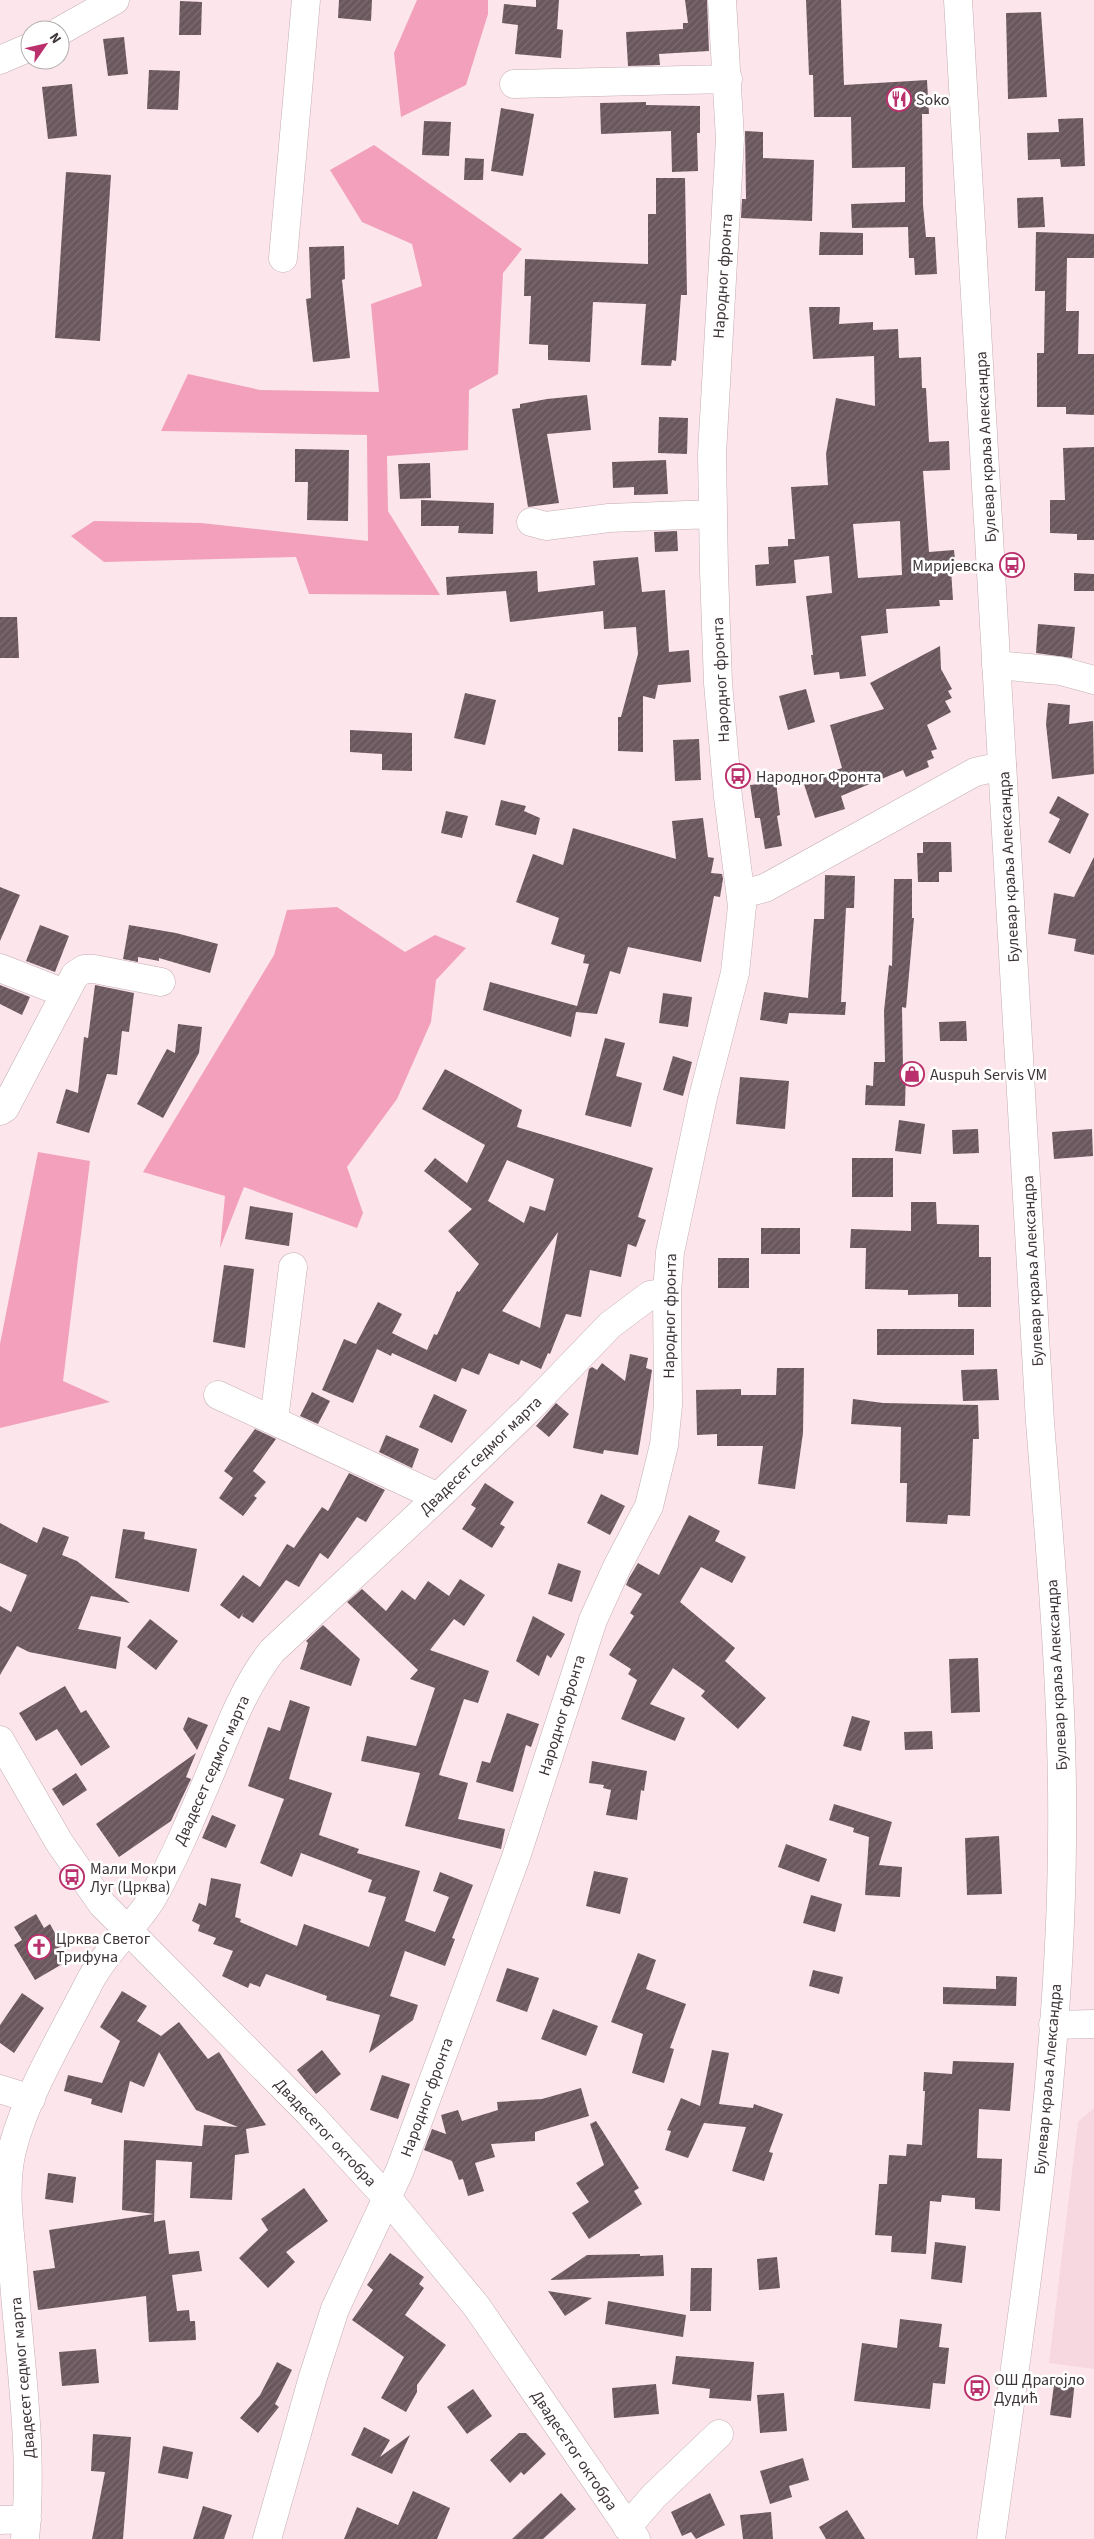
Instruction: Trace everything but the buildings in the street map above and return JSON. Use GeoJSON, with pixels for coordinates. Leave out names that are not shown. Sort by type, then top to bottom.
{"type":"FeatureCollection","features":[{"type":"Feature","properties":{"kind":"street"},"geometry":{"type":"LineString","coordinates":[[70,25],[115,0]]}},
{"type":"Feature","properties":{"kind":"street"},"geometry":{"type":"LineString","coordinates":[[283,258],[306,0]]}},
{"type":"Feature","properties":{"kind":"street","name":"Народног фронта"},"geometry":{"type":"LineString","coordinates":[[267,2539],[313,2377],[335,2309],[354,2264],[388,2199],[516,1857],[593,1620],[617,1567],[650,1506],[664,1445],[668,1405],[667,1292],[675,1219],[703,1097],[735,973],[740,944],[742,894],[728,797],[718,683],[713,514],[712,454],[715,379],[730,139],[722,0]]}},
{"type":"Feature","properties":{"kind":"street","name":"Булевар краља Александра"},"geometry":{"type":"LineString","coordinates":[[958,0],[1060,1746],[1062,1845],[1053,2025],[1041,2153],[1021,2323],[990,2539]]}},
{"type":"Feature","properties":{"kind":"street"},"geometry":{"type":"LineString","coordinates":[[0,60],[20,51]]}},
{"type":"Feature","properties":{"kind":"street"},"geometry":{"type":"LineString","coordinates":[[514,84],[728,79]]}},
{"type":"Feature","properties":{"kind":"street"},"geometry":{"type":"LineString","coordinates":[[531,522],[546,526],[609,518],[713,514]]}},
{"type":"Feature","properties":{"kind":"street"},"geometry":{"type":"LineString","coordinates":[[996,665],[1026,666],[1061,671],[1094,680]]}},
{"type":"Feature","properties":{"kind":"street"},"geometry":{"type":"LineString","coordinates":[[742,894],[764,888],[975,772],[1002,766]]}},
{"type":"Feature","properties":{"kind":"street"},"geometry":{"type":"LineString","coordinates":[[0,968],[64,993]]}},
{"type":"Feature","properties":{"kind":"street"},"geometry":{"type":"LineString","coordinates":[[0,1112],[5,1108],[75,975],[84,969],[94,968],[161,982]]}},
{"type":"Feature","properties":{"kind":"street"},"geometry":{"type":"LineString","coordinates":[[274,1420],[293,1267]]}},
{"type":"Feature","properties":{"kind":"street","name":"Двадесет седмог марта"},"geometry":{"type":"LineString","coordinates":[[26,2529],[27,2414],[8,2194],[12,2150],[31,2099],[102,1960],[128,1931],[153,1896],[196,1808],[238,1705],[260,1666],[289,1633],[438,1496],[530,1408],[610,1325],[650,1295],[667,1292]]}},
{"type":"Feature","properties":{"kind":"street"},"geometry":{"type":"LineString","coordinates":[[218,1395],[438,1496]]}},
{"type":"Feature","properties":{"kind":"street","name":"Двадесетог октобра"},"geometry":{"type":"LineString","coordinates":[[0,1740],[59,1842],[102,1904],[256,2058],[388,2199],[477,2307],[632,2533]]}},
{"type":"Feature","properties":{"kind":"street"},"geometry":{"type":"LineString","coordinates":[[1053,2025],[1094,2024]]}},
{"type":"Feature","properties":{"kind":"street"},"geometry":{"type":"LineString","coordinates":[[0,2089],[31,2099]]}},
{"type":"Feature","properties":{"kind":"street"},"geometry":{"type":"LineString","coordinates":[[632,2533],[654,2496],[719,2434]]}},
{"type":"Feature","properties":{"kind":"street"},"geometry":{"type":"LineString","coordinates":[[0,2520],[26,2529]]}},
{"type":"Feature","properties":{"kind":"shaded area"},"geometry":{"type":"Polygon","coordinates":[[[417,0],[488,0],[488,14],[466,85],[401,117],[394,53],[417,0]]]}},
{"type":"Feature","properties":{"kind":"shaded area"},"geometry":{"type":"Polygon","coordinates":[[[374,145],[522,249],[503,273],[498,374],[469,390],[468,450],[387,456],[388,511],[440,595],[309,594],[296,557],[104,562],[71,536],[94,521],[201,523],[368,541],[367,435],[161,431],[188,374],[260,390],[379,392],[371,304],[422,286],[412,244],[362,222],[330,170],[374,145]]]}},
{"type":"Feature","properties":{"kind":"shaded area"},"geometry":{"type":"Polygon","coordinates":[[[337,907],[405,952],[435,935],[466,948],[436,980],[431,1022],[397,1099],[347,1167],[363,1213],[357,1228],[244,1187],[220,1248],[225,1196],[143,1172],[274,955],[287,910],[337,907]]]}},
{"type":"Feature","properties":{"kind":"shaded area"},"geometry":{"type":"Polygon","coordinates":[[[38,1152],[90,1161],[63,1381],[110,1402],[0,1428],[0,1344],[38,1152]]]}},
{"type":"Feature","properties":{"kind":"shaded area"},"geometry":{"type":"Polygon","coordinates":[[[1094,2108],[1094,2369],[1049,2363],[1078,2122],[1094,2108]]]}},
{"type":"Feature","properties":{"kind":"place","name":"Soko"},"geometry":{"type":"Point","coordinates":[899,99]}},
{"type":"Feature","properties":{"kind":"place","name":"Миријевска"},"geometry":{"type":"Point","coordinates":[1012,565]}},
{"type":"Feature","properties":{"kind":"place","name":"Народног Фронта"},"geometry":{"type":"Point","coordinates":[738,776]}},
{"type":"Feature","properties":{"kind":"place","name":"Auspuh Servis VM"},"geometry":{"type":"Point","coordinates":[912,1074]}},
{"type":"Feature","properties":{"kind":"place","name":"Мали Мокри Луг (Црква)"},"geometry":{"type":"Point","coordinates":[72,1877]}},
{"type":"Feature","properties":{"kind":"place","name":"Црква Светог Трифуна"},"geometry":{"type":"Point","coordinates":[39,1947]}},
{"type":"Feature","properties":{"kind":"place","name":"ОШ Драгојло Дудић"},"geometry":{"type":"Point","coordinates":[977,2388]}}]}
